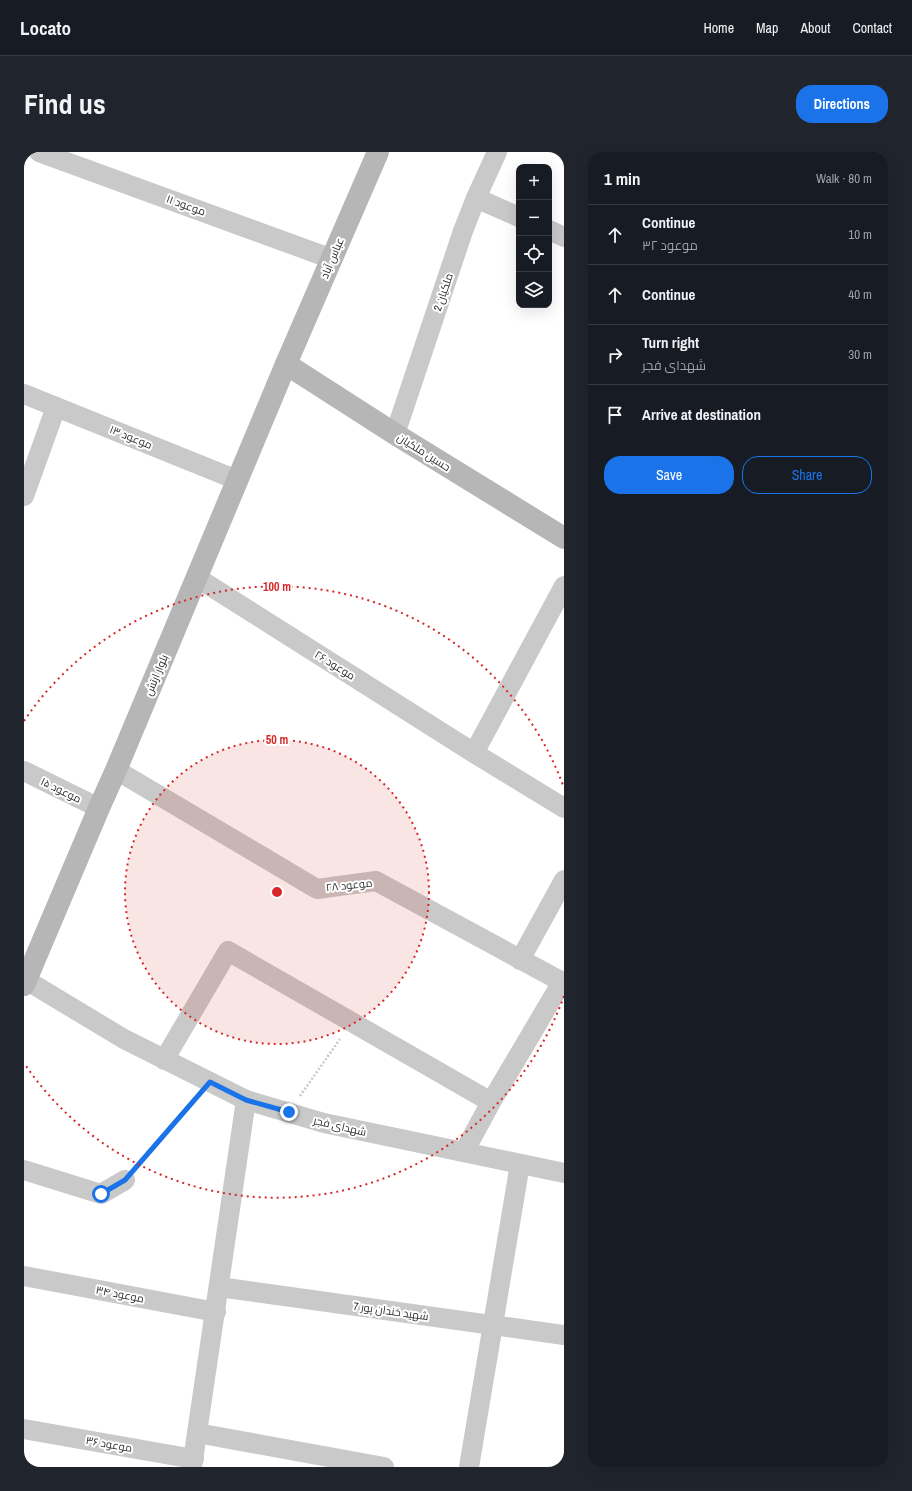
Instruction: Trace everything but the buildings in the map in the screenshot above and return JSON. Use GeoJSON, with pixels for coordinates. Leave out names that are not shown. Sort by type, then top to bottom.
{"type":"FeatureCollection","features":[{"type":"Feature","properties":{"kind":"main road","name":"عباس آباد"},"geometry":{"type":"LineString","coordinates":[[286,364],[378,152]]}},
{"type":"Feature","properties":{"kind":"main road","name":"حسین ملکیان"},"geometry":{"type":"LineString","coordinates":[[286,364],[395,434],[564,538]]}},
{"type":"Feature","properties":{"kind":"main road","name":"بلوار ارتش"},"geometry":{"type":"LineString","coordinates":[[25,982],[116,770],[286,364]]}},
{"type":"Feature","properties":{"kind":"street","name":"موعود ۱۱"},"geometry":{"type":"LineString","coordinates":[[40,152],[332,259]]}},
{"type":"Feature","properties":{"kind":"street","name":"ملکیان 2"},"geometry":{"type":"LineString","coordinates":[[395,434],[476,198],[497,152]]}},
{"type":"Feature","properties":{"kind":"street"},"geometry":{"type":"LineString","coordinates":[[476,198],[516,216]]}},
{"type":"Feature","properties":{"kind":"street"},"geometry":{"type":"LineString","coordinates":[[552,231],[564,237]]}},
{"type":"Feature","properties":{"kind":"street","name":"موعود ۱۳"},"geometry":{"type":"LineString","coordinates":[[24,394],[237,480]]}},
{"type":"Feature","properties":{"kind":"street"},"geometry":{"type":"LineString","coordinates":[[24,496],[56,407]]}},
{"type":"Feature","properties":{"kind":"street","name":"موعود ۲۶"},"geometry":{"type":"LineString","coordinates":[[196,577],[474,753],[564,808]]}},
{"type":"Feature","properties":{"kind":"street"},"geometry":{"type":"LineString","coordinates":[[474,753],[564,586]]}},
{"type":"Feature","properties":{"kind":"street","name":"موعود ۲۸"},"geometry":{"type":"LineString","coordinates":[[116,770],[317,889],[376,881],[563,983]]}},
{"type":"Feature","properties":{"kind":"street","name":"موعود ۱۵"},"geometry":{"type":"LineString","coordinates":[[24,771],[99,808]]}},
{"type":"Feature","properties":{"kind":"street"},"geometry":{"type":"LineString","coordinates":[[520,960],[564,880]]}},
{"type":"Feature","properties":{"kind":"street"},"geometry":{"type":"LineString","coordinates":[[164,1060],[228,951],[491,1102]]}},
{"type":"Feature","properties":{"kind":"street","name":"شهدای فجر"},"geometry":{"type":"LineString","coordinates":[[25,982],[124,1039],[246,1100],[324,1123],[564,1173]]}},
{"type":"Feature","properties":{"kind":"street"},"geometry":{"type":"LineString","coordinates":[[464,1152],[491,1102],[563,983]]}},
{"type":"Feature","properties":{"kind":"street"},"geometry":{"type":"LineString","coordinates":[[193,1463],[246,1100]]}},
{"type":"Feature","properties":{"kind":"street"},"geometry":{"type":"LineString","coordinates":[[469,1467],[520,1164]]}},
{"type":"Feature","properties":{"kind":"street"},"geometry":{"type":"LineString","coordinates":[[24,1170],[101,1194],[125,1180]]}},
{"type":"Feature","properties":{"kind":"street","name":"موعود ۳۴"},"geometry":{"type":"LineString","coordinates":[[24,1276],[216,1312]]}},
{"type":"Feature","properties":{"kind":"street","name":"شهید خندان پور 7"},"geometry":{"type":"LineString","coordinates":[[219,1287],[564,1335]]}},
{"type":"Feature","properties":{"kind":"street","name":"موعود ۳۶"},"geometry":{"type":"LineString","coordinates":[[24,1429],[193,1463]]}},
{"type":"Feature","properties":{"kind":"street"},"geometry":{"type":"LineString","coordinates":[[197,1433],[384,1467]]}},
{"type":"Feature","properties":{"kind":"path"},"geometry":{"type":"LineString","coordinates":[[289,1112],[352,1022]]}},
{"type":"Feature","properties":{"kind":"path"},"geometry":{"type":"LineString","coordinates":[[125,1180],[210,1082]]}},
{"type":"Feature","properties":{"kind":"route"},"geometry":{"type":"LineString","coordinates":[[101,1194],[125,1180],[210,1082],[246,1100],[289,1112]]}}]}
